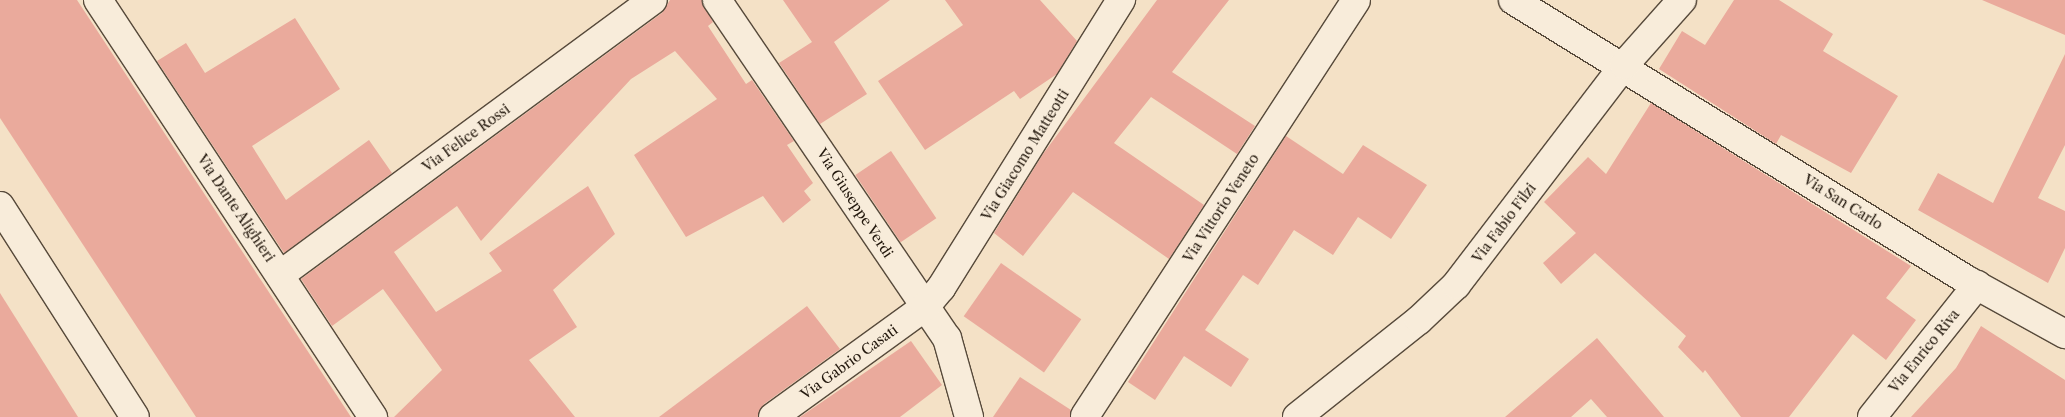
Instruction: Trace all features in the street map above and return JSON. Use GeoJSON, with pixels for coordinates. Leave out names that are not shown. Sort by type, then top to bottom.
{"type":"FeatureCollection","features":[{"type":"Feature","properties":{"kind":"street","name":"Via Dante Alighieri"},"geometry":{"type":"LineString","coordinates":[[98,0],[373,417]]}},
{"type":"Feature","properties":{"kind":"street","name":"Via Felice Rossi"},"geometry":{"type":"LineString","coordinates":[[280,275],[653,0]]}},
{"type":"Feature","properties":{"kind":"street","name":"Via Giuseppe Verdi"},"geometry":{"type":"LineString","coordinates":[[717,0],[950,346],[969,417]]}},
{"type":"Feature","properties":{"kind":"street","name":"Via Giacomo Matteotti"},"geometry":{"type":"LineString","coordinates":[[925,307],[1121,0]]}},
{"type":"Feature","properties":{"kind":"street","name":"Via Vittorio Veneto"},"geometry":{"type":"LineString","coordinates":[[1085,416],[1356,0]]}},
{"type":"Feature","properties":{"kind":"street","name":"Via San Carlo"},"geometry":{"type":"LineString","coordinates":[[1513,0],[1624,64],[1977,285],[2065,334]]}},
{"type":"Feature","properties":{"kind":"street","name":"Via Fabio Filzi"},"geometry":{"type":"LineString","coordinates":[[1297,417],[1419,320],[1456,285],[1624,64],[1682,0]]}},
{"type":"Feature","properties":{"kind":"street"},"geometry":{"type":"LineString","coordinates":[[5,224],[135,417]]}},
{"type":"Feature","properties":{"kind":"street","name":"Via Enrico Riva"},"geometry":{"type":"LineString","coordinates":[[1872,417],[1977,285]]}},
{"type":"Feature","properties":{"kind":"street","name":"Via Gabrio Casati"},"geometry":{"type":"LineString","coordinates":[[772,417],[925,307]]}},
{"type":"Feature","properties":{"kind":"building"},"geometry":{"type":"Polygon","coordinates":[[[0,0],[77,0],[351,417],[196,417],[0,118],[0,0]]]}},
{"type":"Feature","properties":{"kind":"building"},"geometry":{"type":"Polygon","coordinates":[[[670,0],[702,0],[713,22],[708,26],[746,84],[752,80],[794,141],[787,145],[813,183],[804,191],[811,200],[783,223],[763,196],[686,237],[634,155],[717,99],[675,51],[631,79],[481,241],[457,206],[394,252],[436,312],[502,271],[489,253],[588,186],[615,234],[553,290],[577,327],[529,360],[575,417],[394,417],[442,370],[383,289],[332,326],[301,279],[662,13],[670,0]]]}},
{"type":"Feature","properties":{"kind":"building"},"geometry":{"type":"Polygon","coordinates":[[[783,0],[890,0],[834,42],[867,94],[820,124],[779,63],[812,42],[783,0]]]}},
{"type":"Feature","properties":{"kind":"building"},"geometry":{"type":"Polygon","coordinates":[[[945,0],[1040,0],[1077,41],[1057,74],[1020,99],[1014,91],[925,150],[878,81],[963,25],[945,0]]]}},
{"type":"Feature","properties":{"kind":"building"},"geometry":{"type":"Polygon","coordinates":[[[1157,0],[1229,0],[1172,72],[1255,126],[1237,154],[1151,97],[1114,143],[1204,205],[1169,259],[1073,192],[1023,256],[994,233],[1043,154],[1157,0]]]}},
{"type":"Feature","properties":{"kind":"building"},"geometry":{"type":"Polygon","coordinates":[[[1734,0],[1779,0],[1833,34],[1823,51],[1898,96],[1851,173],[1781,135],[1776,144],[1659,69],[1682,31],[1705,45],[1734,0]]]}},
{"type":"Feature","properties":{"kind":"building"},"geometry":{"type":"Polygon","coordinates":[[[1982,0],[2065,0],[2065,35],[1982,0]]]}},
{"type":"Feature","properties":{"kind":"building"},"geometry":{"type":"Polygon","coordinates":[[[295,18],[340,89],[252,146],[286,200],[369,140],[392,173],[284,253],[157,61],[186,43],[205,73],[295,18]]]}},
{"type":"Feature","properties":{"kind":"building"},"geometry":{"type":"Polygon","coordinates":[[[2065,54],[2065,145],[2038,198],[2065,211],[2065,248],[2048,283],[1918,210],[1938,173],[1993,203],[2065,54]]]}},
{"type":"Feature","properties":{"kind":"building"},"geometry":{"type":"Polygon","coordinates":[[[1651,103],[1911,266],[1886,298],[1916,320],[1886,360],[1853,334],[1789,417],[1741,417],[1705,370],[1703,373],[1678,347],[1686,336],[1595,253],[1561,284],[1543,263],[1576,233],[1544,202],[1588,157],[1606,174],[1651,103]]]}},
{"type":"Feature","properties":{"kind":"building"},"geometry":{"type":"Polygon","coordinates":[[[1286,136],[1343,174],[1363,145],[1427,185],[1391,239],[1358,217],[1333,255],[1294,230],[1258,285],[1243,275],[1205,330],[1249,359],[1231,387],[1184,356],[1155,400],[1128,382],[1286,136]]]}},
{"type":"Feature","properties":{"kind":"building"},"geometry":{"type":"Polygon","coordinates":[[[891,151],[936,218],[901,242],[855,175],[891,151]]]}},
{"type":"Feature","properties":{"kind":"building"},"geometry":{"type":"Polygon","coordinates":[[[1001,263],[1081,319],[1044,372],[964,316],[1001,263]]]}},
{"type":"Feature","properties":{"kind":"building"},"geometry":{"type":"Polygon","coordinates":[[[0,293],[78,417],[0,417],[0,293]]]}},
{"type":"Feature","properties":{"kind":"building"},"geometry":{"type":"Polygon","coordinates":[[[807,306],[840,349],[764,404],[758,417],[659,417],[807,306]]]}},
{"type":"Feature","properties":{"kind":"building"},"geometry":{"type":"Polygon","coordinates":[[[1981,326],[2065,380],[2065,417],[1911,417],[1956,368],[1981,326]]]}},
{"type":"Feature","properties":{"kind":"building"},"geometry":{"type":"Polygon","coordinates":[[[1597,338],[1664,417],[1607,417],[1591,399],[1571,417],[1505,417],[1597,338]]]}},
{"type":"Feature","properties":{"kind":"building"},"geometry":{"type":"Polygon","coordinates":[[[911,341],[942,385],[900,417],[800,417],[911,341]]]}},
{"type":"Feature","properties":{"kind":"building"},"geometry":{"type":"Polygon","coordinates":[[[1020,377],[1071,410],[1070,417],[993,417],[1020,377]]]}}]}
